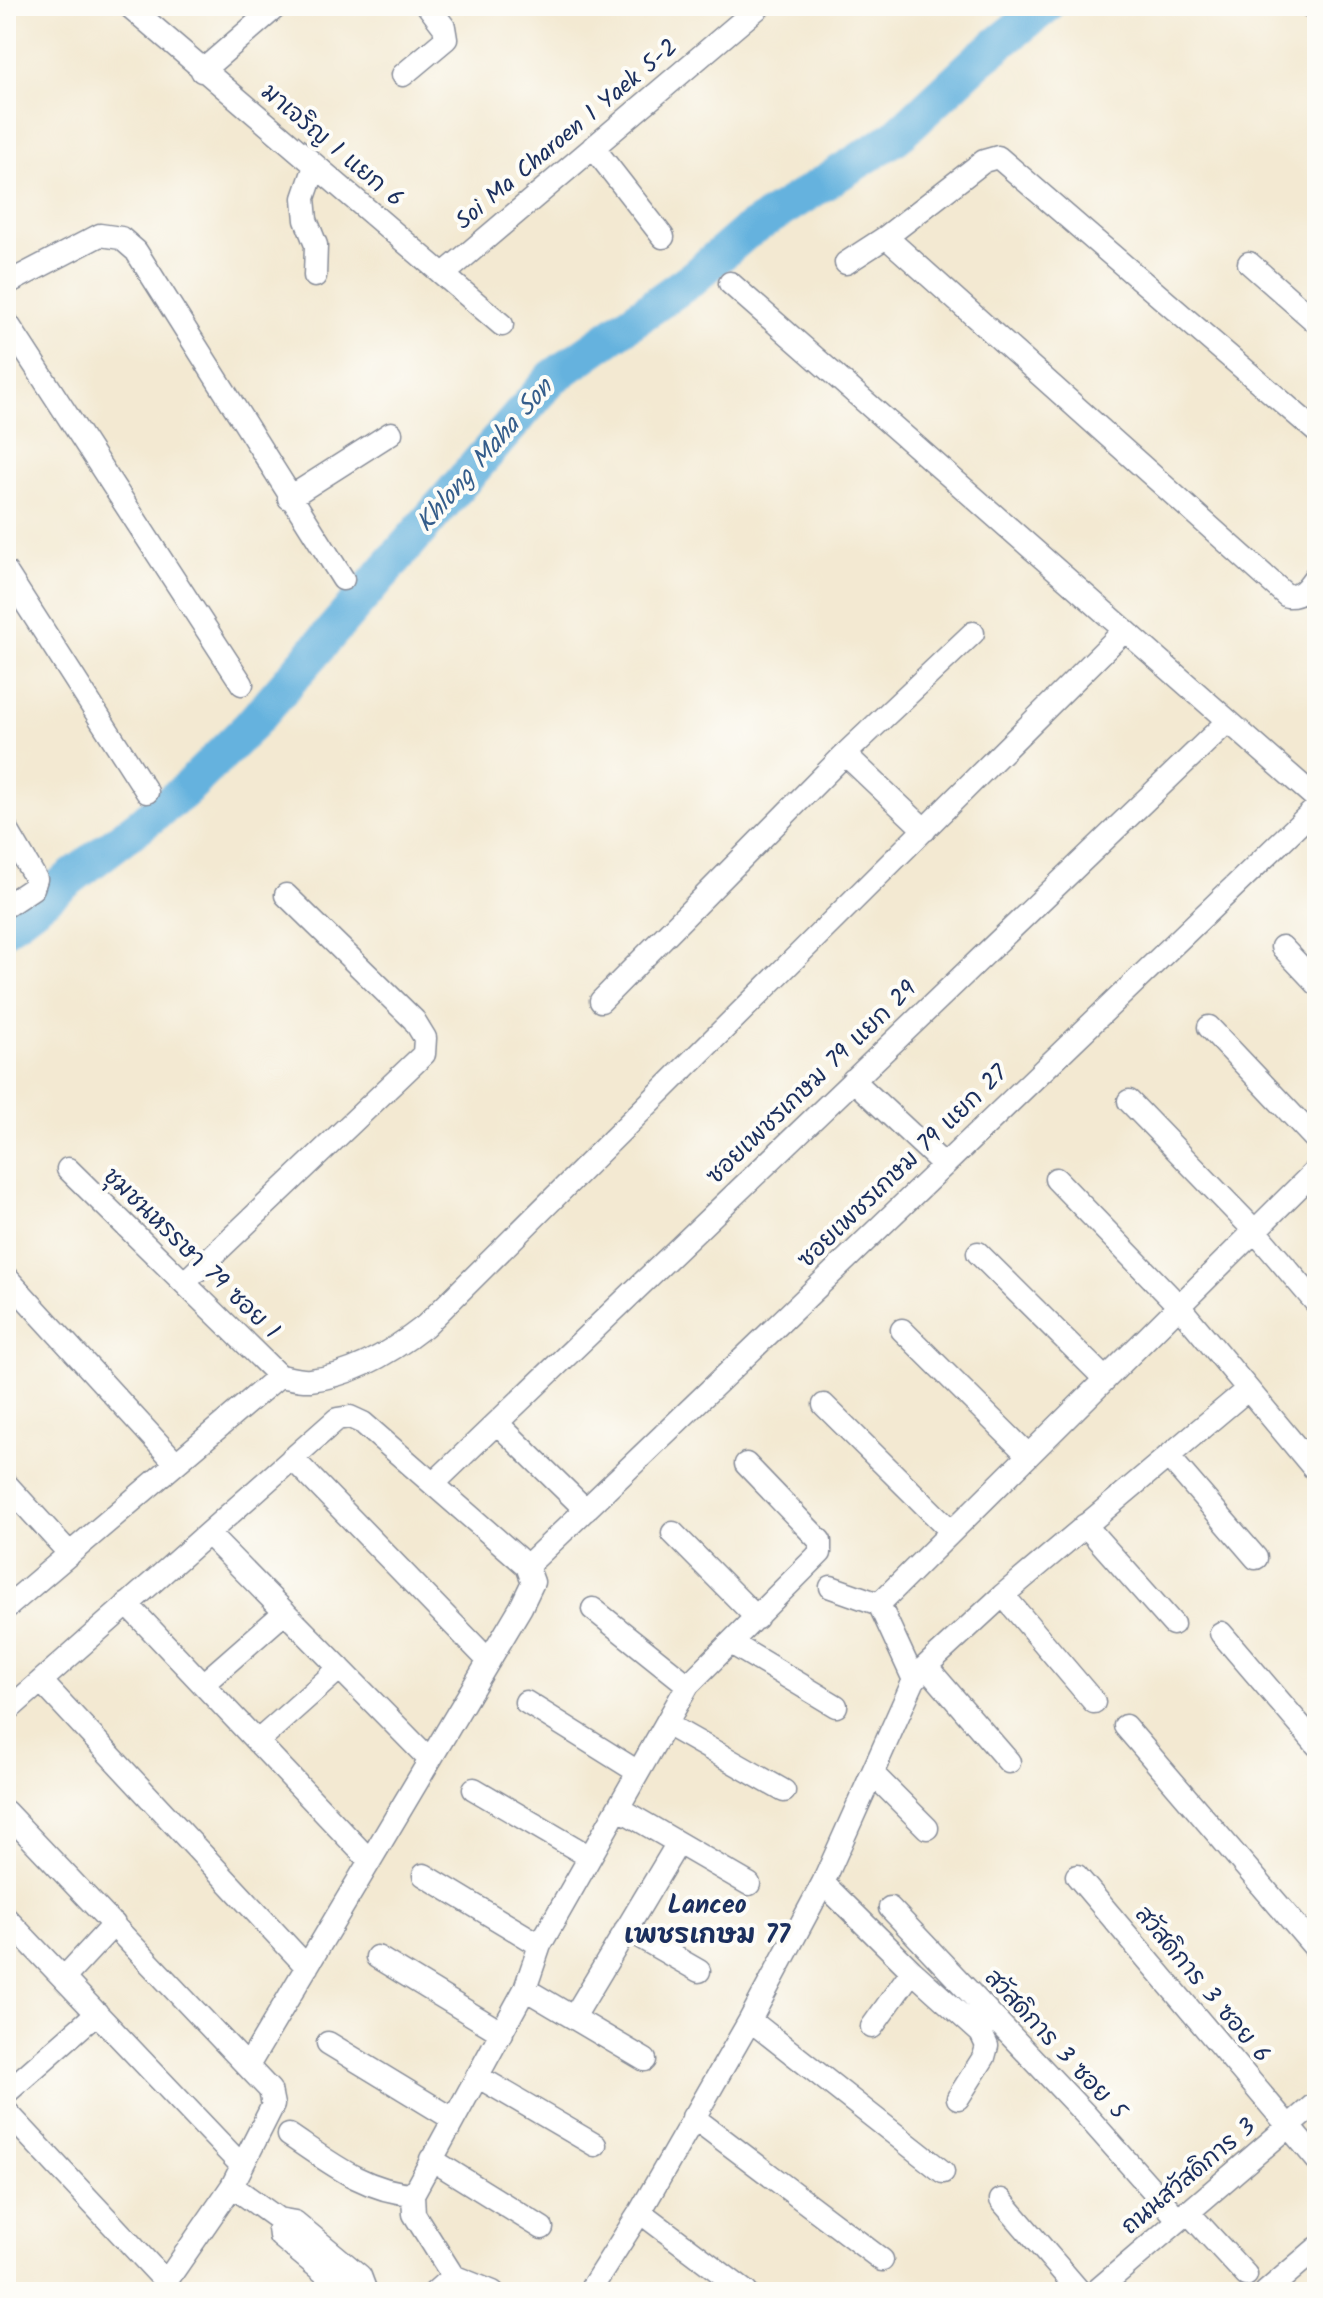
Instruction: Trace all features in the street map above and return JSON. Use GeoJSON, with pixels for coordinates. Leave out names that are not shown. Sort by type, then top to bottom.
{"type":"FeatureCollection","features":[{"type":"Feature","properties":{"kind":"street","name":"มาเจริญ 1 แยก 6"},"geometry":{"type":"LineString","coordinates":[[129,6],[502,325]]}},
{"type":"Feature","properties":{"kind":"street"},"geometry":{"type":"LineString","coordinates":[[202,71],[277,6]]}},
{"type":"Feature","properties":{"kind":"street"},"geometry":{"type":"LineString","coordinates":[[403,75],[446,39],[444,27],[428,6]]}},
{"type":"Feature","properties":{"kind":"street","name":"Soi Ma Charoen 1 Yaek 5-2"},"geometry":{"type":"LineString","coordinates":[[444,274],[760,6]]}},
{"type":"Feature","properties":{"kind":"street"},"geometry":{"type":"LineString","coordinates":[[1310,6],[1317,7]]}},
{"type":"Feature","properties":{"kind":"street"},"geometry":{"type":"LineString","coordinates":[[593,147],[663,237]]}},
{"type":"Feature","properties":{"kind":"street"},"geometry":{"type":"LineString","coordinates":[[846,263],[886,237],[984,161],[998,157],[1317,432]]}},
{"type":"Feature","properties":{"kind":"street"},"geometry":{"type":"LineString","coordinates":[[315,166],[304,198],[306,220],[316,245],[315,276]]}},
{"type":"Feature","properties":{"kind":"street"},"geometry":{"type":"LineString","coordinates":[[6,284],[100,235],[121,238],[136,251],[289,498],[343,579]]}},
{"type":"Feature","properties":{"kind":"street"},"geometry":{"type":"LineString","coordinates":[[886,237],[1287,596],[1297,596],[1317,574]]}},
{"type":"Feature","properties":{"kind":"street"},"geometry":{"type":"LineString","coordinates":[[1249,263],[1317,323]]}},
{"type":"Feature","properties":{"kind":"street"},"geometry":{"type":"LineString","coordinates":[[730,283],[1317,799]]}},
{"type":"Feature","properties":{"kind":"street"},"geometry":{"type":"LineString","coordinates":[[6,321],[242,684]]}},
{"type":"Feature","properties":{"kind":"street"},"geometry":{"type":"LineString","coordinates":[[289,498],[391,433]]}},
{"type":"Feature","properties":{"kind":"street"},"geometry":{"type":"LineString","coordinates":[[6,572],[147,792]]}},
{"type":"Feature","properties":{"kind":"street"},"geometry":{"type":"LineString","coordinates":[[6,1608],[279,1376],[309,1380],[355,1367],[401,1344],[425,1326],[1125,630]]}},
{"type":"Feature","properties":{"kind":"street"},"geometry":{"type":"LineString","coordinates":[[601,1001],[845,754],[973,633]]}},
{"type":"Feature","properties":{"kind":"street","name":"ซอยเพชรเกษม 79 แยก 29"},"geometry":{"type":"LineString","coordinates":[[433,1484],[1228,721]]}},
{"type":"Feature","properties":{"kind":"street"},"geometry":{"type":"LineString","coordinates":[[845,754],[925,830]]}},
{"type":"Feature","properties":{"kind":"street","name":"ซอยเพชรเกษม 79 แยก 27"},"geometry":{"type":"LineString","coordinates":[[527,1566],[1317,807]]}},
{"type":"Feature","properties":{"kind":"street"},"geometry":{"type":"LineString","coordinates":[[6,828],[36,879],[33,888],[6,906]]}},
{"type":"Feature","properties":{"kind":"street"},"geometry":{"type":"LineString","coordinates":[[185,1282],[424,1054],[425,1038],[414,1020],[286,895]]}},
{"type":"Feature","properties":{"kind":"street"},"geometry":{"type":"LineString","coordinates":[[1282,947],[1317,984]]}},
{"type":"Feature","properties":{"kind":"street"},"geometry":{"type":"LineString","coordinates":[[1209,1027],[1317,1141]]}},
{"type":"Feature","properties":{"kind":"street"},"geometry":{"type":"LineString","coordinates":[[853,1080],[943,1164]]}},
{"type":"Feature","properties":{"kind":"street"},"geometry":{"type":"LineString","coordinates":[[1129,1101],[1254,1230],[1317,1304]]}},
{"type":"Feature","properties":{"kind":"street","name":"ชุมชนหรรษา 79 ซอย 1"},"geometry":{"type":"LineString","coordinates":[[68,1169],[279,1376]]}},
{"type":"Feature","properties":{"kind":"street"},"geometry":{"type":"LineString","coordinates":[[879,1604],[1317,1169]]}},
{"type":"Feature","properties":{"kind":"street"},"geometry":{"type":"LineString","coordinates":[[1056,1179],[1178,1305],[1317,1472]]}},
{"type":"Feature","properties":{"kind":"street"},"geometry":{"type":"LineString","coordinates":[[978,1253],[1104,1378]]}},
{"type":"Feature","properties":{"kind":"street"},"geometry":{"type":"LineString","coordinates":[[6,1277],[176,1463]]}},
{"type":"Feature","properties":{"kind":"street"},"geometry":{"type":"LineString","coordinates":[[902,1330],[1028,1455]]}},
{"type":"Feature","properties":{"kind":"street"},"geometry":{"type":"LineString","coordinates":[[589,2292],[640,2212],[750,2020],[823,1883],[920,1673],[1003,1595],[1248,1389]]}},
{"type":"Feature","properties":{"kind":"street"},"geometry":{"type":"LineString","coordinates":[[824,1405],[951,1531]]}},
{"type":"Feature","properties":{"kind":"street"},"geometry":{"type":"LineString","coordinates":[[6,1712],[337,1419],[350,1417],[363,1423],[527,1566],[533,1582],[521,1607],[249,2064]]}},
{"type":"Feature","properties":{"kind":"street"},"geometry":{"type":"LineString","coordinates":[[497,1423],[586,1510]]}},
{"type":"Feature","properties":{"kind":"street"},"geometry":{"type":"LineString","coordinates":[[1168,1456],[1256,1558]]}},
{"type":"Feature","properties":{"kind":"street"},"geometry":{"type":"LineString","coordinates":[[292,1458],[489,1661]]}},
{"type":"Feature","properties":{"kind":"street"},"geometry":{"type":"LineString","coordinates":[[493,2292],[453,2276],[414,2214],[413,2194],[525,1989],[540,1945],[688,1685],[820,1553],[820,1541],[746,1464]]}},
{"type":"Feature","properties":{"kind":"street"},"geometry":{"type":"LineString","coordinates":[[6,1484],[70,1554]]}},
{"type":"Feature","properties":{"kind":"street"},"geometry":{"type":"LineString","coordinates":[[1085,1525],[1173,1624]]}},
{"type":"Feature","properties":{"kind":"street"},"geometry":{"type":"LineString","coordinates":[[673,1533],[757,1618]]}},
{"type":"Feature","properties":{"kind":"street"},"geometry":{"type":"LineString","coordinates":[[208,1534],[430,1760]]}},
{"type":"Feature","properties":{"kind":"street"},"geometry":{"type":"LineString","coordinates":[[831,1587],[879,1604],[920,1673],[1009,1762]]}},
{"type":"Feature","properties":{"kind":"street"},"geometry":{"type":"LineString","coordinates":[[1003,1595],[1094,1702]]}},
{"type":"Feature","properties":{"kind":"street"},"geometry":{"type":"LineString","coordinates":[[127,1604],[370,1861]]}},
{"type":"Feature","properties":{"kind":"street"},"geometry":{"type":"LineString","coordinates":[[593,1609],[688,1685]]}},
{"type":"Feature","properties":{"kind":"street"},"geometry":{"type":"LineString","coordinates":[[203,1684],[285,1612]]}},
{"type":"Feature","properties":{"kind":"street"},"geometry":{"type":"LineString","coordinates":[[1221,1633],[1317,1745]]}},
{"type":"Feature","properties":{"kind":"street"},"geometry":{"type":"LineString","coordinates":[[731,1643],[836,1706]]}},
{"type":"Feature","properties":{"kind":"street"},"geometry":{"type":"LineString","coordinates":[[257,1742],[340,1668]]}},
{"type":"Feature","properties":{"kind":"street"},"geometry":{"type":"LineString","coordinates":[[41,1681],[307,1967]]}},
{"type":"Feature","properties":{"kind":"street"},"geometry":{"type":"LineString","coordinates":[[526,1702],[638,1772]]}},
{"type":"Feature","properties":{"kind":"street"},"geometry":{"type":"LineString","coordinates":[[666,1724],[784,1791]]}},
{"type":"Feature","properties":{"kind":"street"},"geometry":{"type":"LineString","coordinates":[[1125,1726],[1317,1950]]}},
{"type":"Feature","properties":{"kind":"street"},"geometry":{"type":"LineString","coordinates":[[874,1775],[927,1828]]}},
{"type":"Feature","properties":{"kind":"street"},"geometry":{"type":"LineString","coordinates":[[474,1789],[590,1857]]}},
{"type":"Feature","properties":{"kind":"street"},"geometry":{"type":"LineString","coordinates":[[618,1808],[749,1884]]}},
{"type":"Feature","properties":{"kind":"street"},"geometry":{"type":"LineString","coordinates":[[6,1812],[249,2064],[270,2090],[273,2105],[237,2176],[162,2287],[8,2117]]}},
{"type":"Feature","properties":{"kind":"street"},"geometry":{"type":"LineString","coordinates":[[574,2017],[678,1843]]}},
{"type":"Feature","properties":{"kind":"street"},"geometry":{"type":"LineString","coordinates":[[424,1875],[540,1945]]}},
{"type":"Feature","properties":{"kind":"street","name":"สวัสดิการ 3 ซอย 6"},"geometry":{"type":"LineString","coordinates":[[1077,1876],[1317,2160]]}},
{"type":"Feature","properties":{"kind":"street"},"geometry":{"type":"LineString","coordinates":[[823,1883],[912,1971],[981,2033],[987,2046],[984,2057],[958,2098]]}},
{"type":"Feature","properties":{"kind":"street","name":"สวัสดิการ 3 ซอย 5"},"geometry":{"type":"LineString","coordinates":[[890,1908],[1085,2114],[1246,2275]]}},
{"type":"Feature","properties":{"kind":"street"},"geometry":{"type":"LineString","coordinates":[[6,1918],[97,2013],[237,2176],[278,2219],[295,2222],[306,2231],[360,2276],[366,2292]]}},
{"type":"Feature","properties":{"kind":"street"},"geometry":{"type":"LineString","coordinates":[[64,1978],[114,1924]]}},
{"type":"Feature","properties":{"kind":"street"},"geometry":{"type":"LineString","coordinates":[[626,1929],[699,1971]]}},
{"type":"Feature","properties":{"kind":"street"},"geometry":{"type":"LineString","coordinates":[[377,1957],[502,2033]]}},
{"type":"Feature","properties":{"kind":"street"},"geometry":{"type":"LineString","coordinates":[[872,2027],[912,1971]]}},
{"type":"Feature","properties":{"kind":"street"},"geometry":{"type":"LineString","coordinates":[[525,1989],[645,2060]]}},
{"type":"Feature","properties":{"kind":"street"},"geometry":{"type":"LineString","coordinates":[[6,2093],[97,2013]]}},
{"type":"Feature","properties":{"kind":"street"},"geometry":{"type":"LineString","coordinates":[[750,2020],[943,2172]]}},
{"type":"Feature","properties":{"kind":"street"},"geometry":{"type":"LineString","coordinates":[[328,2043],[453,2119]]}},
{"type":"Feature","properties":{"kind":"street"},"geometry":{"type":"LineString","coordinates":[[477,2076],[595,2145]]}},
{"type":"Feature","properties":{"kind":"street","name":"ถนนสวัสดิการ 3"},"geometry":{"type":"LineString","coordinates":[[1095,2292],[1317,2102]]}},
{"type":"Feature","properties":{"kind":"street"},"geometry":{"type":"LineString","coordinates":[[693,2117],[882,2260]]}},
{"type":"Feature","properties":{"kind":"street"},"geometry":{"type":"LineString","coordinates":[[289,2135],[358,2180],[391,2193],[413,2194]]}},
{"type":"Feature","properties":{"kind":"street"},"geometry":{"type":"LineString","coordinates":[[431,2159],[542,2228]]}},
{"type":"Feature","properties":{"kind":"street"},"geometry":{"type":"LineString","coordinates":[[1001,2200],[1080,2292]]}},
{"type":"Feature","properties":{"kind":"street"},"geometry":{"type":"LineString","coordinates":[[640,2212],[746,2292]]}},
{"type":"Feature","properties":{"kind":"street"},"geometry":{"type":"LineString","coordinates":[[278,2219],[280,2236],[347,2292]]}},
{"type":"Feature","properties":{"kind":"street"},"geometry":{"type":"LineString","coordinates":[[1266,2292],[1317,2248]]}},
{"type":"Feature","properties":{"kind":"street"},"geometry":{"type":"LineString","coordinates":[[435,2292],[453,2276]]}},
{"type":"Feature","properties":{"kind":"waterway","name":"Khlong Maha Son"},"geometry":{"type":"LineString","coordinates":[[6,927],[182,793],[249,727],[553,377],[693,278],[745,233],[896,137],[977,61],[1046,6]]}},
{"type":"Feature","properties":{"kind":"district","name":"Lanceo เพชรเกษม 77"},"geometry":{"type":"Point","coordinates":[707,1921]}}]}
